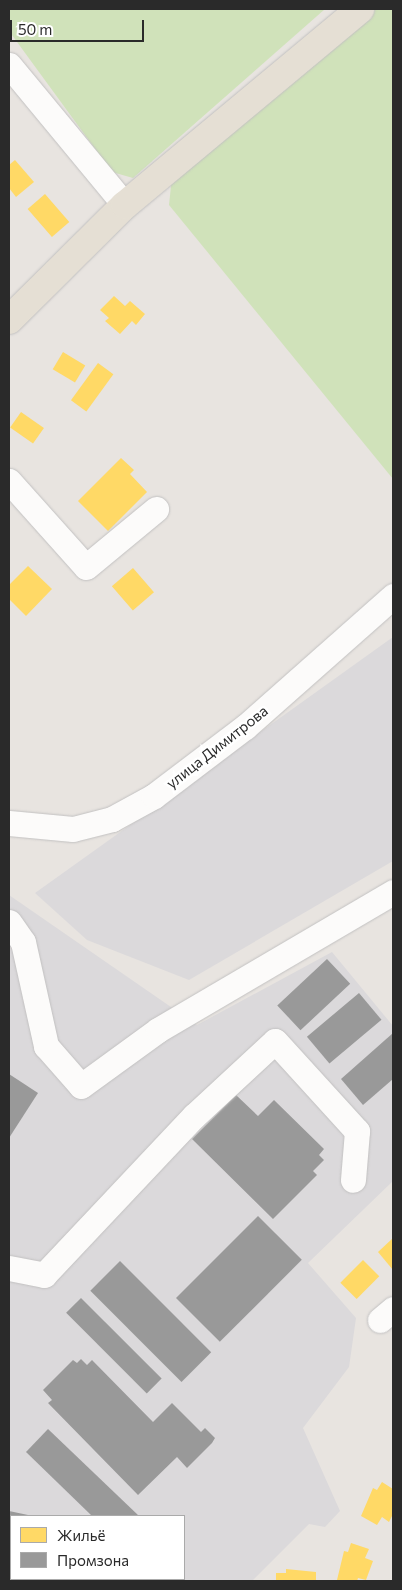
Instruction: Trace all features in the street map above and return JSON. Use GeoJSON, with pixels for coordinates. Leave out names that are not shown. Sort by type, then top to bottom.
{"type":"FeatureCollection","features":[{"type":"Feature","properties":{"kind":"main road"},"geometry":{"type":"LineString","coordinates":[[9,320],[125,205],[360,9]]}},
{"type":"Feature","properties":{"kind":"street"},"geometry":{"type":"LineString","coordinates":[[9,65],[125,205]]}},
{"type":"Feature","properties":{"kind":"street"},"geometry":{"type":"LineString","coordinates":[[9,481],[86,567],[156,509]]}},
{"type":"Feature","properties":{"kind":"street","name":"улица Димитрова"},"geometry":{"type":"LineString","coordinates":[[9,823],[73,828],[112,819],[154,796],[245,727],[393,596]]}},
{"type":"Feature","properties":{"kind":"street"},"geometry":{"type":"LineString","coordinates":[[9,922],[23,942],[46,1046],[81,1086],[158,1030],[393,892]]}},
{"type":"Feature","properties":{"kind":"street"},"geometry":{"type":"LineString","coordinates":[[9,1268],[44,1275],[194,1116],[275,1041],[357,1131],[353,1180]]}},
{"type":"Feature","properties":{"kind":"shaded area"},"geometry":{"type":"Polygon","coordinates":[[[393,637],[393,861],[189,980],[87,940],[35,893],[393,637]]]}},
{"type":"Feature","properties":{"kind":"shaded area"},"geometry":{"type":"Polygon","coordinates":[[[9,895],[197,1025],[332,952],[393,1026],[393,1181],[308,1263],[356,1318],[349,1367],[303,1428],[340,1511],[325,1527],[309,1524],[252,1581],[9,1581],[9,895]]]}},
{"type":"Feature","properties":{"kind":"green space"},"geometry":{"type":"Polygon","coordinates":[[[9,9],[325,9],[133,178],[112,172],[9,31],[9,9]]]}},
{"type":"Feature","properties":{"kind":"green space"},"geometry":{"type":"Polygon","coordinates":[[[373,9],[393,9],[393,479],[169,205],[173,167],[373,9]]]}},
{"type":"Feature","properties":{"kind":"building: Жильё"},"geometry":{"type":"Polygon","coordinates":[[[15,160],[34,182],[16,197],[9,188],[9,165],[15,160]]]}},
{"type":"Feature","properties":{"kind":"building: Жильё"},"geometry":{"type":"Polygon","coordinates":[[[45,194],[69,222],[52,237],[28,209],[45,194]]]}},
{"type":"Feature","properties":{"kind":"building: Жильё"},"geometry":{"type":"Polygon","coordinates":[[[114,296],[125,306],[130,301],[145,314],[136,325],[132,321],[120,334],[105,321],[109,318],[100,310],[114,296]]]}},
{"type":"Feature","properties":{"kind":"building: Жильё"},"geometry":{"type":"Polygon","coordinates":[[[63,352],[85,365],[75,383],[53,369],[63,352]]]}},
{"type":"Feature","properties":{"kind":"building: Жильё"},"geometry":{"type":"Polygon","coordinates":[[[98,363],[113,374],[86,411],[71,400],[98,363]]]}},
{"type":"Feature","properties":{"kind":"building: Жильё"},"geometry":{"type":"Polygon","coordinates":[[[21,412],[44,428],[33,444],[10,428],[21,412]]]}},
{"type":"Feature","properties":{"kind":"building: Жильё"},"geometry":{"type":"Polygon","coordinates":[[[121,458],[134,470],[130,474],[147,492],[108,531],[78,501],[121,458]]]}},
{"type":"Feature","properties":{"kind":"building: Жильё"},"geometry":{"type":"Polygon","coordinates":[[[28,566],[52,589],[26,616],[9,599],[9,585],[28,566]]]}},
{"type":"Feature","properties":{"kind":"building: Жильё"},"geometry":{"type":"Polygon","coordinates":[[[133,568],[154,592],[133,611],[112,586],[133,568]]]}},
{"type":"Feature","properties":{"kind":"building: Жильё"},"geometry":{"type":"Polygon","coordinates":[[[393,1238],[393,1270],[378,1252],[393,1238]]]}},
{"type":"Feature","properties":{"kind":"building: Жильё"},"geometry":{"type":"Polygon","coordinates":[[[363,1260],[379,1276],[357,1299],[340,1283],[363,1260]]]}},
{"type":"Feature","properties":{"kind":"building: Жильё"},"geometry":{"type":"Polygon","coordinates":[[[382,1482],[393,1489],[393,1514],[389,1522],[382,1517],[377,1525],[361,1516],[373,1488],[377,1490],[382,1482]]]}},
{"type":"Feature","properties":{"kind":"building: Жильё"},"geometry":{"type":"Polygon","coordinates":[[[351,1543],[369,1549],[365,1558],[373,1561],[366,1580],[358,1578],[357,1581],[337,1580],[344,1551],[348,1552],[351,1543]]]}},
{"type":"Feature","properties":{"kind":"building: Жильё"},"geometry":{"type":"Polygon","coordinates":[[[286,1569],[316,1572],[316,1581],[276,1581],[276,1573],[286,1573],[286,1569]]]}},
{"type":"Feature","properties":{"kind":"building: Промзона"},"geometry":{"type":"Polygon","coordinates":[[[327,959],[350,984],[300,1030],[277,1005],[327,959]]]}},
{"type":"Feature","properties":{"kind":"building: Промзона"},"geometry":{"type":"Polygon","coordinates":[[[359,993],[381,1020],[329,1064],[307,1037],[359,993]]]}},
{"type":"Feature","properties":{"kind":"building: Промзона"},"geometry":{"type":"Polygon","coordinates":[[[393,1033],[393,1079],[363,1105],[341,1079],[393,1033]]]}},
{"type":"Feature","properties":{"kind":"building: Промзона"},"geometry":{"type":"Polygon","coordinates":[[[9,1074],[38,1093],[9,1138],[9,1074]]]}},
{"type":"Feature","properties":{"kind":"building: Промзона"},"geometry":{"type":"Polygon","coordinates":[[[236,1095],[258,1116],[274,1100],[324,1149],[319,1155],[324,1160],[313,1171],[317,1175],[273,1219],[192,1139],[236,1095]]]}},
{"type":"Feature","properties":{"kind":"building: Промзона"},"geometry":{"type":"Polygon","coordinates":[[[258,1216],[302,1260],[220,1342],[176,1298],[258,1216]]]}},
{"type":"Feature","properties":{"kind":"building: Промзона"},"geometry":{"type":"Polygon","coordinates":[[[120,1261],[211,1352],[182,1382],[90,1291],[120,1261]]]}},
{"type":"Feature","properties":{"kind":"building: Промзона"},"geometry":{"type":"Polygon","coordinates":[[[81,1298],[162,1379],[147,1393],[66,1313],[81,1298]]]}},
{"type":"Feature","properties":{"kind":"building: Промзона"},"geometry":{"type":"Polygon","coordinates":[[[81,1359],[87,1365],[92,1360],[153,1422],[172,1403],[201,1432],[205,1428],[215,1438],[212,1443],[187,1468],[177,1457],[138,1495],[48,1403],[52,1400],[43,1390],[73,1360],[77,1363],[81,1359]]]}},
{"type":"Feature","properties":{"kind":"building: Промзона"},"geometry":{"type":"Polygon","coordinates":[[[48,1429],[138,1515],[91,1515],[26,1452],[48,1429]]]}},
{"type":"Feature","properties":{"kind":"building: Промзона"},"geometry":{"type":"Polygon","coordinates":[[[9,1511],[28,1515],[10,1515],[10,1528],[9,1511]]]}}]}
